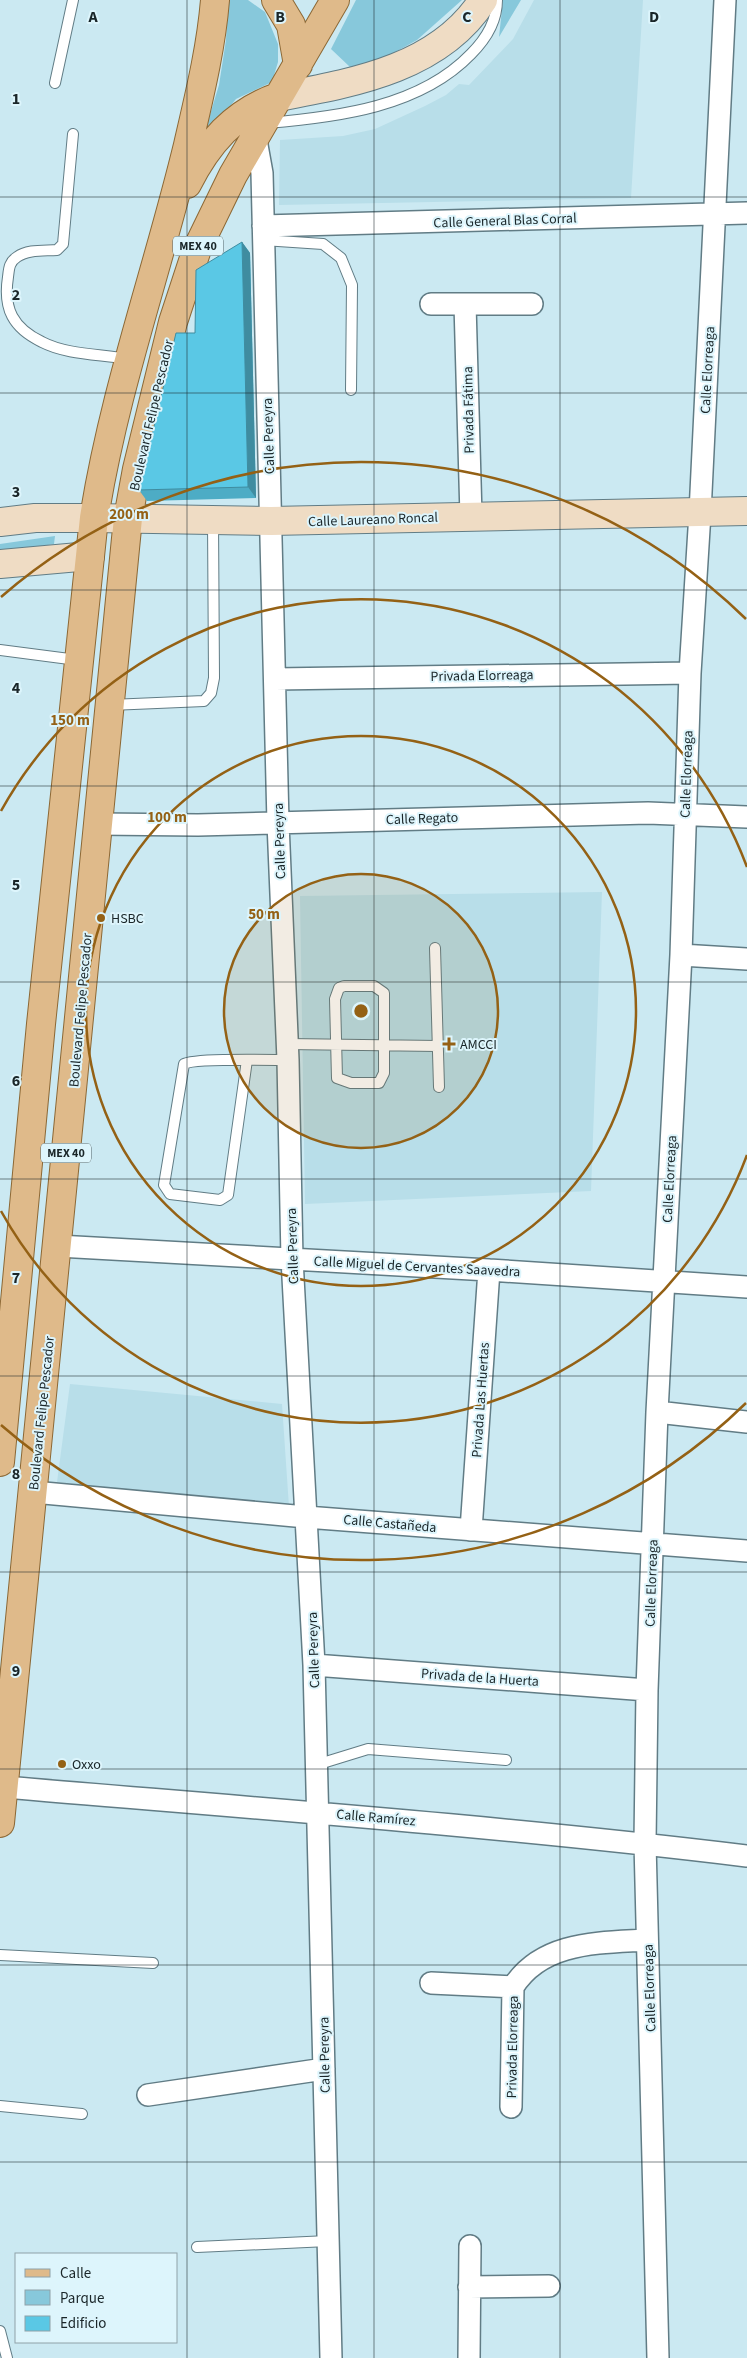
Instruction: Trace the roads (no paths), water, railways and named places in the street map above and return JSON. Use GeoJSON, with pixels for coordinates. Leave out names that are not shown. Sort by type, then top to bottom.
{"type":"FeatureCollection","features":[{"type":"Feature","properties":{"kind":"main road","name":"MEX 40"},"geometry":{"type":"LineString","coordinates":[[0,1462],[78,660],[94,518],[105,450],[128,358],[170,219],[202,88],[215,0]]}},
{"type":"Feature","properties":{"kind":"main road"},"geometry":{"type":"LineString","coordinates":[[276,0],[291,25],[298,65]]}},
{"type":"Feature","properties":{"kind":"main road","name":"Boulevard Felipe Pescador"},"geometry":{"type":"LineString","coordinates":[[0,1823],[2,1787],[58,1246],[109,705],[128,518],[137,469],[183,286],[212,215],[258,129],[298,65],[335,0]]}},
{"type":"Feature","properties":{"kind":"main road"},"geometry":{"type":"LineString","coordinates":[[170,219],[199,163],[225,128],[250,108],[278,98]]}},
{"type":"Feature","properties":{"kind":"street"},"geometry":{"type":"LineString","coordinates":[[278,98],[340,84],[405,65],[445,41],[462,25],[483,0]]}},
{"type":"Feature","properties":{"kind":"street","name":"Calle Elorreaga"},"geometry":{"type":"LineString","coordinates":[[658,2358],[645,1843],[647,1690],[657,1412],[681,955],[690,673],[700,512],[725,0]]}},
{"type":"Feature","properties":{"kind":"street","name":"Calle Pereyra"},"geometry":{"type":"LineString","coordinates":[[258,129],[262,173],[278,823],[288,1052],[292,1259],[314,1664],[331,2358]]}},
{"type":"Feature","properties":{"kind":"street","name":"Calle General Blas Corral"},"geometry":{"type":"LineString","coordinates":[[263,233],[747,213]]}},
{"type":"Feature","properties":{"kind":"street"},"geometry":{"type":"LineString","coordinates":[[431,304],[532,304]]}},
{"type":"Feature","properties":{"kind":"street","name":"Privada Fátima"},"geometry":{"type":"LineString","coordinates":[[465,304],[471,516]]}},
{"type":"Feature","properties":{"kind":"street","name":"Calle Laureano Roncal"},"geometry":{"type":"LineString","coordinates":[[0,522],[35,518],[271,521],[747,511]]}},
{"type":"Feature","properties":{"kind":"street"},"geometry":{"type":"LineString","coordinates":[[0,564],[90,556]]}},
{"type":"Feature","properties":{"kind":"street","name":"Privada Elorreaga"},"geometry":{"type":"LineString","coordinates":[[275,679],[690,673]]}},
{"type":"Feature","properties":{"kind":"street","name":"Calle Regato"},"geometry":{"type":"LineString","coordinates":[[97,824],[198,825],[648,813],[747,817]]}},
{"type":"Feature","properties":{"kind":"street"},"geometry":{"type":"LineString","coordinates":[[681,955],[747,959]]}},
{"type":"Feature","properties":{"kind":"street","name":"Calle Miguel de Cervantes Saavedra"},"geometry":{"type":"LineString","coordinates":[[58,1246],[489,1270],[747,1287]]}},
{"type":"Feature","properties":{"kind":"street","name":"Privada Las Huertas"},"geometry":{"type":"LineString","coordinates":[[471,1530],[489,1270]]}},
{"type":"Feature","properties":{"kind":"street"},"geometry":{"type":"LineString","coordinates":[[657,1412],[747,1422]]}},
{"type":"Feature","properties":{"kind":"street","name":"Calle Castañeda"},"geometry":{"type":"LineString","coordinates":[[33,1492],[306,1517],[747,1551]]}},
{"type":"Feature","properties":{"kind":"street","name":"Privada de la Huerta"},"geometry":{"type":"LineString","coordinates":[[314,1664],[647,1690]]}},
{"type":"Feature","properties":{"kind":"street","name":"Calle Ramírez"},"geometry":{"type":"LineString","coordinates":[[2,1787],[318,1812],[645,1843],[747,1856]]}},
{"type":"Feature","properties":{"kind":"street","name":"Privada Elorreaga"},"geometry":{"type":"LineString","coordinates":[[511,2107],[513,1987],[520,1976],[534,1963],[568,1948],[648,1940]]}},
{"type":"Feature","properties":{"kind":"street","name":"Privada Elorreaga"},"geometry":{"type":"LineString","coordinates":[[431,1983],[513,1987]]}},
{"type":"Feature","properties":{"kind":"street"},"geometry":{"type":"LineString","coordinates":[[148,2095],[324,2069]]}},
{"type":"Feature","properties":{"kind":"street"},"geometry":{"type":"LineString","coordinates":[[469,2358],[470,2246]]}},
{"type":"Feature","properties":{"kind":"street"},"geometry":{"type":"LineString","coordinates":[[469,2287],[549,2286]]}},
{"type":"Feature","properties":{"kind":"lane"},"geometry":{"type":"LineString","coordinates":[[55,83],[73,0]]}},
{"type":"Feature","properties":{"kind":"lane"},"geometry":{"type":"LineString","coordinates":[[258,129],[355,111],[428,87],[447,75],[480,45],[489,32],[496,0]]}},
{"type":"Feature","properties":{"kind":"lane"},"geometry":{"type":"LineString","coordinates":[[72,134],[66,233],[63,244],[57,250],[25,252],[15,258],[9,265],[5,293],[9,312],[16,323],[31,335],[57,348],[128,358]]}},
{"type":"Feature","properties":{"kind":"lane"},"geometry":{"type":"LineString","coordinates":[[263,233],[323,244],[341,258],[352,285],[351,390]]}},
{"type":"Feature","properties":{"kind":"lane"},"geometry":{"type":"LineString","coordinates":[[109,705],[204,701],[211,693],[214,678],[213,519]]}},
{"type":"Feature","properties":{"kind":"lane"},"geometry":{"type":"LineString","coordinates":[[0,650],[78,660]]}},
{"type":"Feature","properties":{"kind":"lane"},"geometry":{"type":"LineString","coordinates":[[435,948],[439,1087]]}},
{"type":"Feature","properties":{"kind":"lane"},"geometry":{"type":"LineString","coordinates":[[344,986],[374,986],[384,993],[385,1045],[383,1079],[375,1084],[339,1080],[336,1074],[335,999],[339,988],[344,986]]}},
{"type":"Feature","properties":{"kind":"lane"},"geometry":{"type":"LineString","coordinates":[[247,1060],[228,1194],[220,1200],[170,1194],[164,1185],[182,1066],[190,1061],[247,1060],[335,1045],[438,1046]]}},
{"type":"Feature","properties":{"kind":"lane"},"geometry":{"type":"LineString","coordinates":[[316,1765],[368,1749],[506,1760]]}},
{"type":"Feature","properties":{"kind":"lane"},"geometry":{"type":"LineString","coordinates":[[0,1954],[153,1963]]}},
{"type":"Feature","properties":{"kind":"lane"},"geometry":{"type":"LineString","coordinates":[[0,2106],[82,2114]]}},
{"type":"Feature","properties":{"kind":"lane"},"geometry":{"type":"LineString","coordinates":[[197,2247],[328,2241]]}},
{"type":"Feature","properties":{"kind":"lane"},"geometry":{"type":"LineString","coordinates":[[0,2332],[7,2358]]}},
{"type":"Feature","properties":{"kind":"place","name":"HSBC"},"geometry":{"type":"Point","coordinates":[101,918]}},
{"type":"Feature","properties":{"kind":"place","name":"AMCCI"},"geometry":{"type":"Point","coordinates":[449,1044]}},
{"type":"Feature","properties":{"kind":"place","name":"Oxxo"},"geometry":{"type":"Point","coordinates":[62,1764]}}]}
